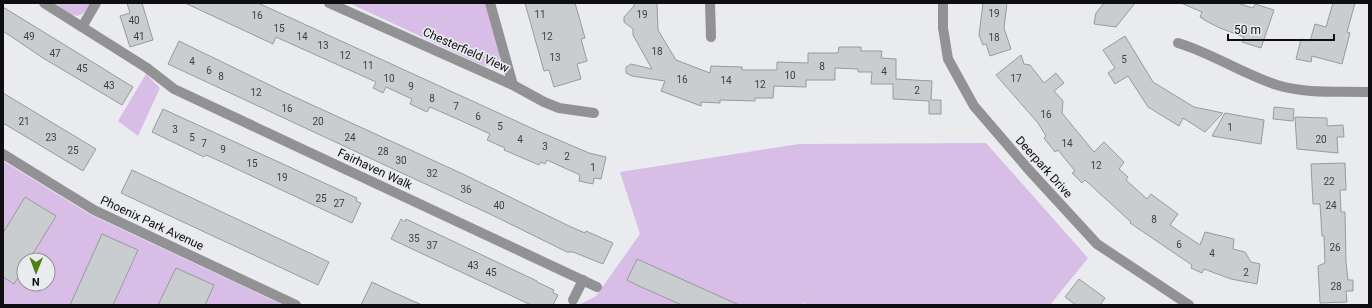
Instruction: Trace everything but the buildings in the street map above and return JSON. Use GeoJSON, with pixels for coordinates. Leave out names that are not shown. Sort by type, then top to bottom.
{"type":"FeatureCollection","features":[{"type":"Feature","properties":{"kind":"street","name":"Fairhaven Walk"},"geometry":{"type":"LineString","coordinates":[[44,3],[147,68],[174,89],[597,287]]}},
{"type":"Feature","properties":{"kind":"street"},"geometry":{"type":"LineString","coordinates":[[82,27],[96,3]]}},
{"type":"Feature","properties":{"kind":"street","name":"Chesterfield View"},"geometry":{"type":"LineString","coordinates":[[330,3],[513,85],[559,108],[594,113]]}},
{"type":"Feature","properties":{"kind":"street"},"geometry":{"type":"LineString","coordinates":[[490,3],[513,85]]}},
{"type":"Feature","properties":{"kind":"street"},"geometry":{"type":"LineString","coordinates":[[710,3],[711,37]]}},
{"type":"Feature","properties":{"kind":"street","name":"Deerpark Drive"},"geometry":{"type":"LineString","coordinates":[[943,3],[943,28],[948,59],[974,106],[1028,170],[1097,244],[1189,305]]}},
{"type":"Feature","properties":{"kind":"street"},"geometry":{"type":"LineString","coordinates":[[1178,43],[1200,51],[1248,74],[1278,85],[1316,91],[1369,92]]}},
{"type":"Feature","properties":{"kind":"street","name":"Phoenix Park Avenue"},"geometry":{"type":"LineString","coordinates":[[3,154],[94,210],[296,305]]}},
{"type":"Feature","properties":{"kind":"street"},"geometry":{"type":"LineString","coordinates":[[574,300],[583,280]]}},
{"type":"Feature","properties":{"kind":"shaded area"},"geometry":{"type":"Polygon","coordinates":[[[54,3],[91,3],[82,14],[78,16],[70,14],[54,3]]]}},
{"type":"Feature","properties":{"kind":"shaded area"},"geometry":{"type":"Polygon","coordinates":[[[349,3],[485,3],[500,55],[499,62],[494,66],[484,66],[349,3]]]}},
{"type":"Feature","properties":{"kind":"shaded area"},"geometry":{"type":"Polygon","coordinates":[[[146,74],[160,88],[138,136],[118,121],[146,74]]]}},
{"type":"Feature","properties":{"kind":"shaded area"},"geometry":{"type":"Polygon","coordinates":[[[986,143],[1088,258],[1050,305],[809,305],[800,301],[807,305],[579,305],[596,296],[640,234],[620,172],[799,144],[986,143]]]}},
{"type":"Feature","properties":{"kind":"shaded area"},"geometry":{"type":"Polygon","coordinates":[[[3,161],[91,215],[283,305],[3,305],[3,161]]]}}]}
